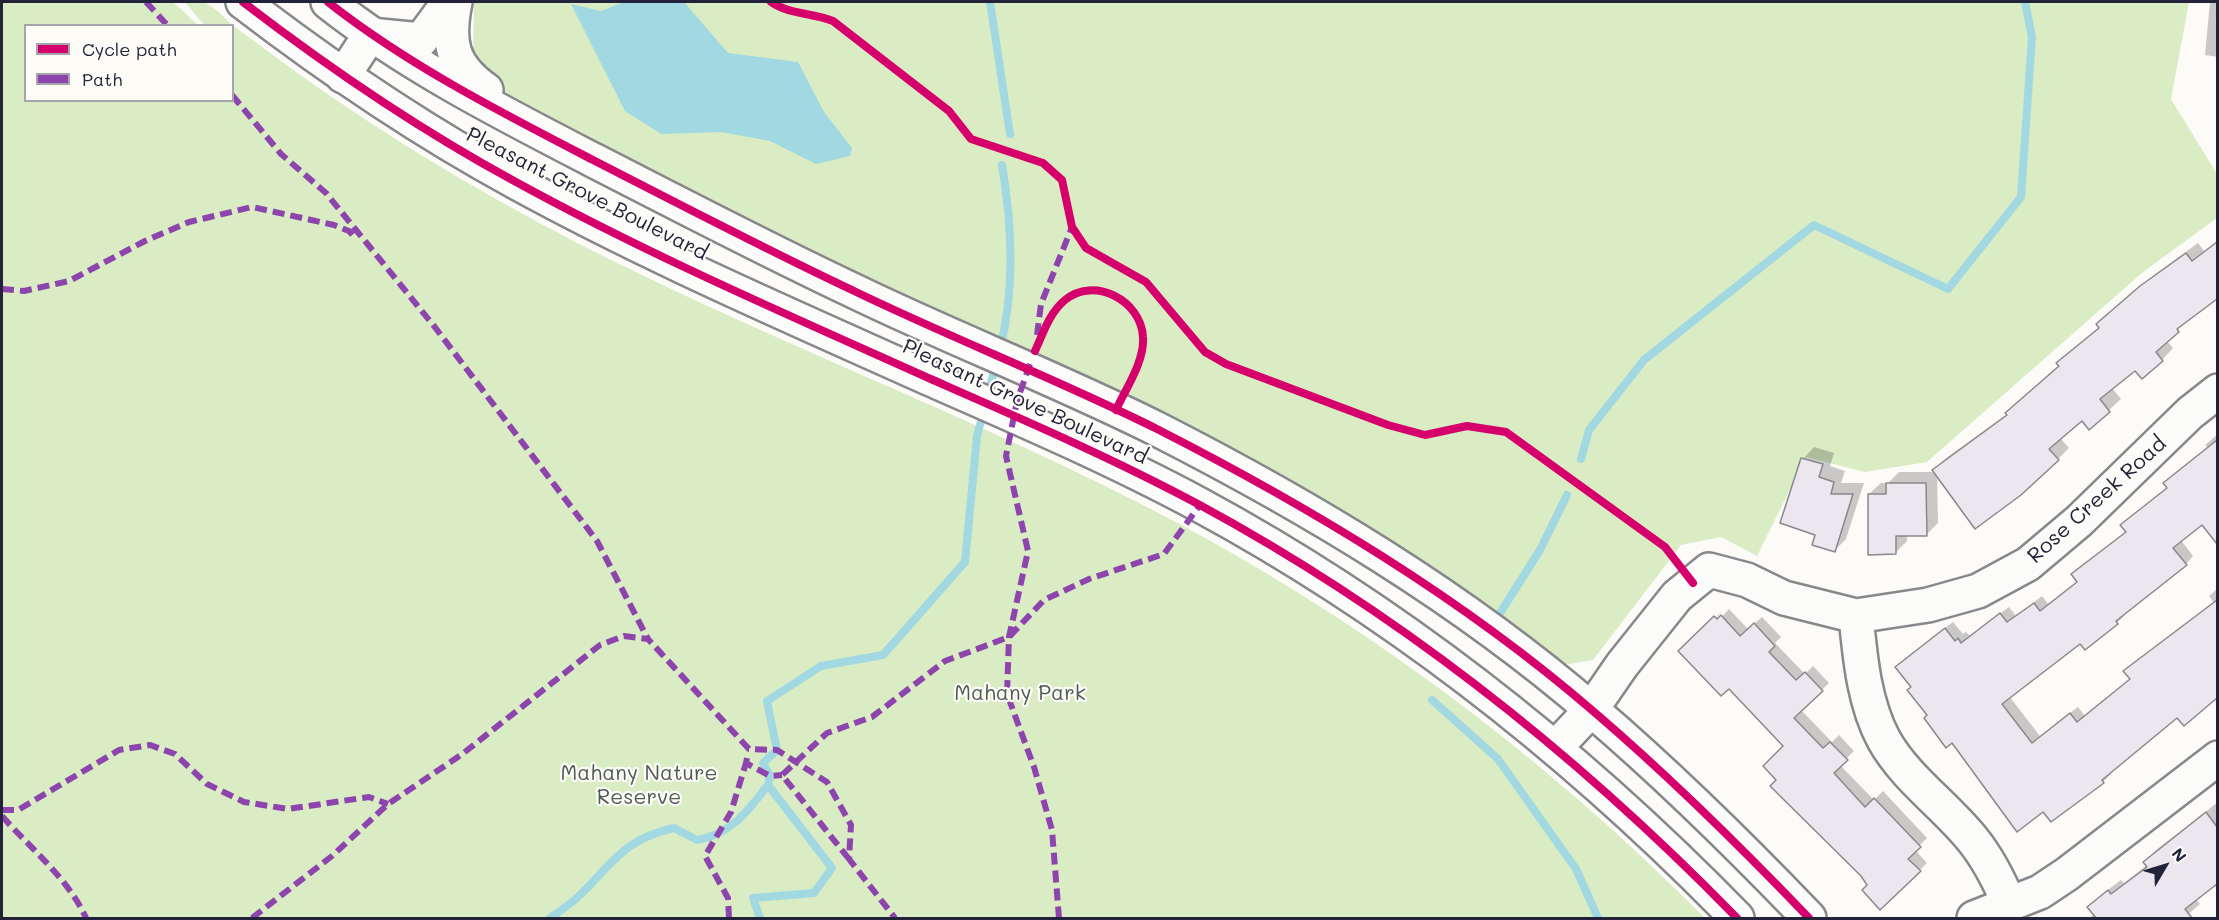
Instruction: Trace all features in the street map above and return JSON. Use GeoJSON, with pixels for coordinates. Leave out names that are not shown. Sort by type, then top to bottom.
{"type":"FeatureCollection","features":[{"type":"Feature","properties":{"kind":"main road","name":"Pleasant Grove Boulevard"},"geometry":{"type":"LineString","coordinates":[[243,2],[343,76],[516,182],[679,264],[1033,424],[1200,505],[1295,561],[1431,651],[1555,748],[1645,827],[1737,918]]}},
{"type":"Feature","properties":{"kind":"main road","name":"Pleasant Grove Boulevard"},"geometry":{"type":"LineString","coordinates":[[328,2],[370,35],[545,135],[856,292],[950,333],[1153,428],[1250,478],[1347,535],[1517,651],[1591,710],[1730,837],[1809,918]]}},
{"type":"Feature","properties":{"kind":"main road"},"geometry":{"type":"LineString","coordinates":[[356,2],[370,35]]}},
{"type":"Feature","properties":{"kind":"main road"},"geometry":{"type":"LineString","coordinates":[[370,35],[421,40],[449,2]]}},
{"type":"Feature","properties":{"kind":"main road"},"geometry":{"type":"LineString","coordinates":[[455,2],[450,28],[452,48],[469,78],[545,135]]}},
{"type":"Feature","properties":{"kind":"main road"},"geometry":{"type":"LineString","coordinates":[[343,76],[370,35]]}},
{"type":"Feature","properties":{"kind":"main road","name":"Rose Creek Road"},"geometry":{"type":"LineString","coordinates":[[1555,748],[1591,710],[1622,665],[1677,596],[1709,570],[1747,580],[1784,598],[1856,616],[1928,605],[1978,591],[2028,564],[2079,521],[2190,413],[2217,391]]}},
{"type":"Feature","properties":{"kind":"main road"},"geometry":{"type":"LineString","coordinates":[[1856,616],[1867,692],[1884,741],[1920,785],[1972,838],[1994,869],[2009,903]]}},
{"type":"Feature","properties":{"kind":"main road"},"geometry":{"type":"LineString","coordinates":[[1974,918],[2040,892],[2067,874],[2217,758]]}},
{"type":"Feature","properties":{"kind":"green space"},"geometry":{"type":"Polygon","coordinates":[[[199,1],[218,12],[231,24],[203,24],[185,2],[199,1]]]}},
{"type":"Feature","properties":{"kind":"green space"},"geometry":{"type":"Polygon","coordinates":[[[2,2],[173,2],[197,24],[24,24],[24,102],[234,102],[234,26],[296,72],[422,156],[579,244],[739,320],[1063,466],[1220,546],[1295,591],[1369,638],[1510,742],[1577,798],[1705,918],[2,918],[2,2]]]}},
{"type":"Feature","properties":{"kind":"green space"},"geometry":{"type":"Polygon","coordinates":[[[474,2],[2189,2],[2171,99],[2217,174],[2217,218],[2143,272],[1927,462],[1865,472],[1806,457],[1757,556],[1721,537],[1681,545],[1593,660],[1551,667],[1259,471],[831,268],[550,121],[494,87],[473,62],[474,2]]]}},
{"type":"Feature","properties":{"kind":"water"},"geometry":{"type":"Polygon","coordinates":[[[624,2],[684,2],[728,53],[798,62],[824,112],[852,148],[850,156],[816,164],[770,141],[721,132],[661,134],[625,111],[571,4],[601,11],[624,2]]]}},
{"type":"Feature","properties":{"kind":"building"},"geometry":{"type":"Polygon","coordinates":[[[2217,242],[2217,299],[2177,329],[2179,332],[2156,352],[2163,361],[2142,379],[2135,371],[2100,399],[2110,412],[2089,430],[2082,421],[2049,449],[2059,460],[2021,495],[1975,529],[1932,470],[2007,415],[2005,413],[2059,366],[2056,363],[2099,328],[2096,324],[2140,286],[2186,253],[2192,261],[2217,242]]]}},
{"type":"Feature","properties":{"kind":"building"},"geometry":{"type":"Polygon","coordinates":[[[2217,440],[2217,544],[2202,525],[2173,548],[2187,565],[2116,621],[2118,624],[2085,650],[2080,644],[2002,704],[2032,743],[2070,713],[2077,722],[2130,679],[2123,671],[2217,600],[2217,698],[2184,726],[2177,718],[2102,780],[2104,783],[2051,822],[2043,812],[2017,832],[1952,743],[1946,748],[1924,718],[1927,715],[1907,690],[1911,687],[1895,667],[1945,628],[1955,641],[1958,638],[1961,643],[2000,613],[2007,622],[2034,603],[2040,611],[2077,582],[2071,574],[2126,532],[2120,525],[2167,488],[2163,483],[2217,440]]]}},
{"type":"Feature","properties":{"kind":"building"},"geometry":{"type":"Polygon","coordinates":[[[1801,458],[1823,464],[1819,477],[1834,482],[1831,494],[1853,494],[1835,552],[1812,545],[1815,535],[1780,523],[1801,458]]]}},
{"type":"Feature","properties":{"kind":"building"},"geometry":{"type":"Polygon","coordinates":[[[1886,483],[1926,483],[1927,536],[1896,536],[1896,554],[1868,555],[1868,494],[1886,494],[1886,483]]]}},
{"type":"Feature","properties":{"kind":"building"},"geometry":{"type":"Polygon","coordinates":[[[1721,615],[1740,636],[1754,623],[1775,646],[1769,652],[1796,680],[1805,672],[1823,691],[1794,718],[1823,748],[1830,742],[1848,760],[1834,773],[1865,807],[1874,798],[1921,847],[1908,859],[1921,871],[1880,910],[1862,890],[1867,885],[1861,876],[1770,786],[1776,780],[1763,766],[1783,746],[1729,689],[1721,696],[1678,651],[1714,616],[1717,619],[1721,615]]]}},
{"type":"Feature","properties":{"kind":"building"},"geometry":{"type":"Polygon","coordinates":[[[2206,812],[2217,827],[2217,884],[2185,909],[2192,918],[2096,918],[2087,907],[2108,890],[2111,894],[2147,867],[2143,862],[2206,812]]]}},
{"type":"Feature","properties":{"kind":"waterway"},"geometry":{"type":"LineString","coordinates":[[990,2],[1010,134]]}},
{"type":"Feature","properties":{"kind":"waterway"},"geometry":{"type":"LineString","coordinates":[[1581,459],[1589,430],[1644,360],[1814,225],[1948,289],[2021,197],[2032,37],[2025,2]]}},
{"type":"Feature","properties":{"kind":"waterway"},"geometry":{"type":"LineString","coordinates":[[1000,349],[1010,280],[1010,234],[1002,165]]}},
{"type":"Feature","properties":{"kind":"waterway"},"geometry":{"type":"LineString","coordinates":[[988,395],[996,363]]}},
{"type":"Feature","properties":{"kind":"waterway"},"geometry":{"type":"LineString","coordinates":[[760,918],[753,898],[814,893],[832,868],[768,785],[770,776],[763,763],[777,750],[767,701],[821,666],[883,655],[965,562],[977,436],[984,410]]}},
{"type":"Feature","properties":{"kind":"waterway"},"geometry":{"type":"LineString","coordinates":[[1500,613],[1540,550],[1567,495]]}},
{"type":"Feature","properties":{"kind":"waterway"},"geometry":{"type":"LineString","coordinates":[[1432,700],[1498,759],[1576,869],[1598,918]]}},
{"type":"Feature","properties":{"kind":"waterway"},"geometry":{"type":"LineString","coordinates":[[550,918],[577,898],[631,845],[643,838],[674,828],[697,840],[720,833],[738,820],[768,785]]}},
{"type":"Feature","properties":{"kind":"marked path"},"geometry":{"type":"LineString","coordinates":[[146,2],[166,24]]}},
{"type":"Feature","properties":{"kind":"marked path"},"geometry":{"type":"LineString","coordinates":[[234,97],[281,154],[326,193],[434,326],[597,541],[648,639]]}},
{"type":"Feature","properties":{"kind":"marked path"},"geometry":{"type":"LineString","coordinates":[[2,289],[24,291],[69,281],[145,241],[189,222],[252,207],[334,225],[349,231],[356,239]]}},
{"type":"Feature","properties":{"kind":"marked path"},"geometry":{"type":"LineString","coordinates":[[1037,335],[1041,304],[1072,227]]}},
{"type":"Feature","properties":{"kind":"marked path"},"geometry":{"type":"LineString","coordinates":[[1030,364],[1017,401],[1006,456],[1028,551],[1009,637],[1007,694],[1034,767],[1052,830],[1059,918]]}},
{"type":"Feature","properties":{"kind":"marked path"},"geometry":{"type":"LineString","coordinates":[[849,859],[782,775],[827,733],[872,717],[945,661],[1009,637],[1044,600],[1089,579],[1164,554],[1200,505]]}},
{"type":"Feature","properties":{"kind":"marked path"},"geometry":{"type":"LineString","coordinates":[[252,918],[332,856],[388,804],[461,755],[600,645],[624,636],[648,639],[749,749],[777,750],[827,782],[851,825],[849,859],[895,918]]}},
{"type":"Feature","properties":{"kind":"marked path"},"geometry":{"type":"LineString","coordinates":[[2,810],[18,810],[119,750],[150,745],[175,754],[207,784],[244,802],[288,809],[369,797],[388,804]]}},
{"type":"Feature","properties":{"kind":"marked path"},"geometry":{"type":"LineString","coordinates":[[747,758],[746,763],[770,776],[782,775]]}},
{"type":"Feature","properties":{"kind":"marked path"},"geometry":{"type":"LineString","coordinates":[[729,918],[728,898],[705,856],[731,812],[746,763]]}},
{"type":"Feature","properties":{"kind":"marked path"},"geometry":{"type":"LineString","coordinates":[[2,816],[59,877],[86,918]]}},
{"type":"Feature","properties":{"kind":"cycle path"},"geometry":{"type":"LineString","coordinates":[[243,2],[308,51],[410,120],[480,162],[567,209],[723,285],[1100,455],[1166,487],[1272,546],[1344,591],[1415,640],[1550,744],[1677,858],[1737,918]]}},
{"type":"Feature","properties":{"kind":"cycle path"},"geometry":{"type":"LineString","coordinates":[[328,2],[390,47],[524,124],[819,274],[1157,429],[1271,490],[1383,557],[1491,630],[1593,711],[1704,812],[1809,918]]}},
{"type":"Feature","properties":{"kind":"cycle path"},"geometry":{"type":"LineString","coordinates":[[771,2],[785,9],[833,21],[949,111],[971,139],[1043,163],[1062,180],[1072,227],[1086,248],[1146,282],[1205,352],[1226,364],[1388,425],[1425,435],[1467,426],[1506,432],[1665,547],[1693,583]]}},
{"type":"Feature","properties":{"kind":"cycle path"},"geometry":{"type":"LineString","coordinates":[[1035,351],[1047,324],[1059,305],[1077,293],[1089,290],[1102,291],[1125,303],[1134,312],[1140,324],[1143,346],[1134,375],[1116,410]]}},
{"type":"Feature","properties":{"kind":"park label","name":"Mahany Park"},"geometry":{"type":"Point","coordinates":[1020,694]}},
{"type":"Feature","properties":{"kind":"park label","name":"Mahany Nature Reserve"},"geometry":{"type":"Point","coordinates":[639,786]}}]}
